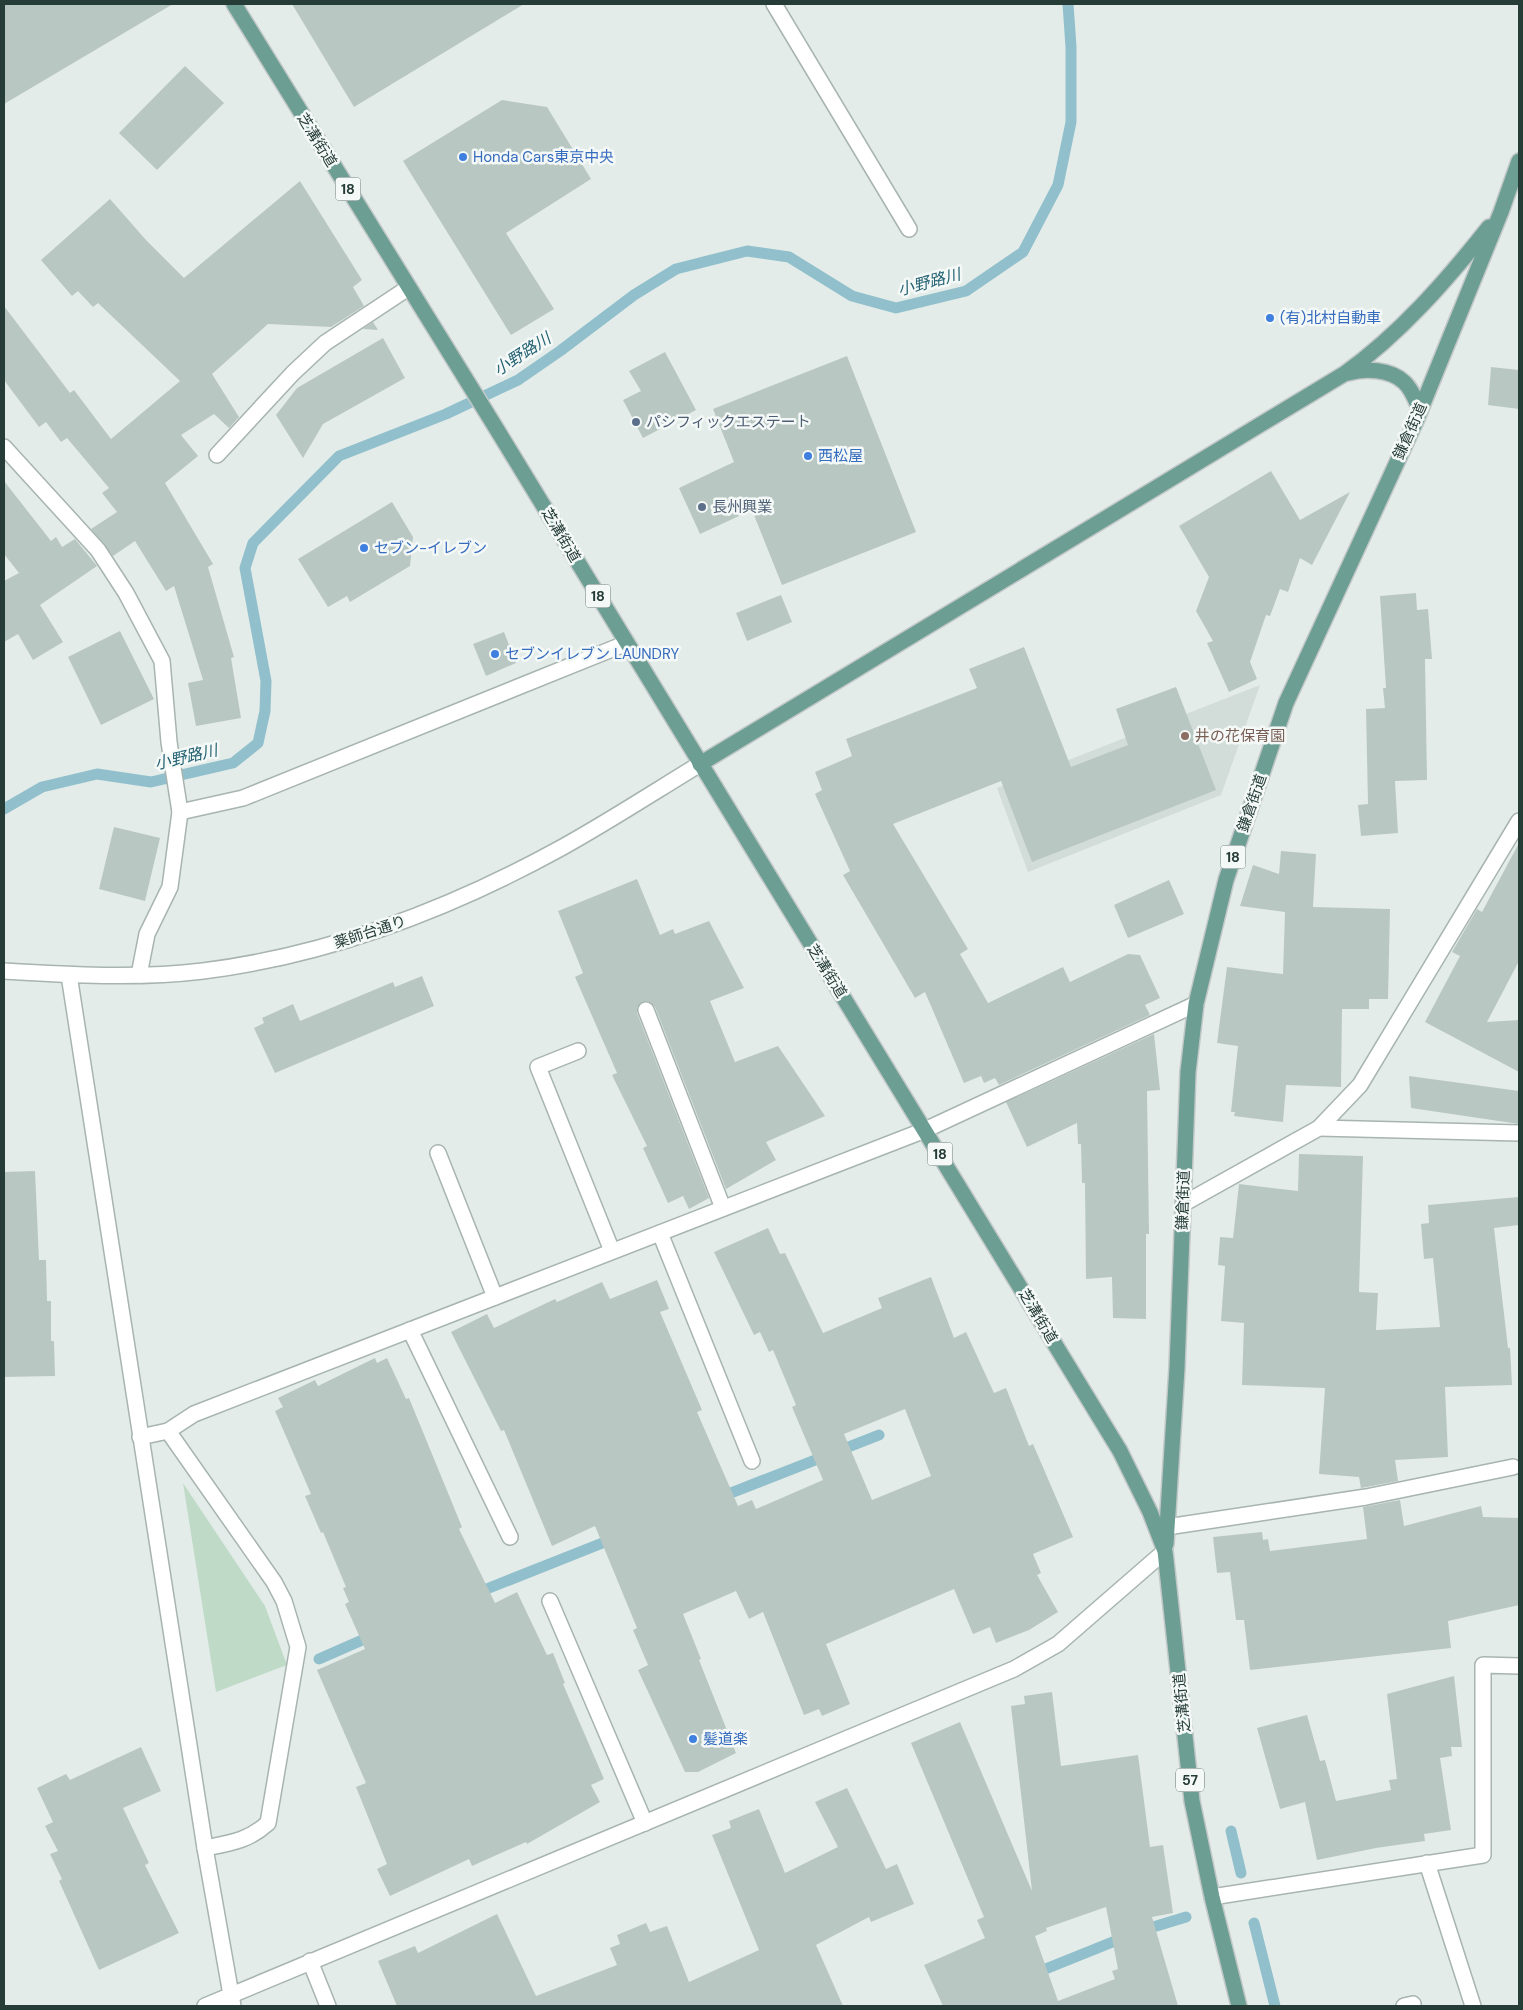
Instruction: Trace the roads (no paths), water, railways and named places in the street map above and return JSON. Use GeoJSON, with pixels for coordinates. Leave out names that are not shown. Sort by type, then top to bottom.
{"type":"FeatureCollection","features":[{"type":"Feature","properties":{"kind":"main road","name":"芝溝街道"},"geometry":{"type":"LineString","coordinates":[[234,4],[496,428],[1120,1451],[1150,1512],[1165,1551],[1192,1801],[1212,1897],[1239,2006]]}},
{"type":"Feature","properties":{"kind":"main road","name":"鎌倉街道"},"geometry":{"type":"LineString","coordinates":[[1165,1551],[1177,1368],[1188,1072],[1196,1004],[1226,880],[1286,703],[1420,410],[1501,212],[1519,161]]}},
{"type":"Feature","properties":{"kind":"main road","name":"18"},"geometry":{"type":"LineString","coordinates":[[700,764],[1344,374],[1385,341],[1433,293],[1468,254],[1501,212]]}},
{"type":"Feature","properties":{"kind":"main road"},"geometry":{"type":"LineString","coordinates":[[1344,374],[1359,370],[1371,370],[1391,375],[1404,382],[1420,410]]}},
{"type":"Feature","properties":{"kind":"street"},"geometry":{"type":"LineString","coordinates":[[774,4],[909,230]]}},
{"type":"Feature","properties":{"kind":"street"},"geometry":{"type":"LineString","coordinates":[[217,455],[293,373],[325,342],[408,288]]}},
{"type":"Feature","properties":{"kind":"street"},"geometry":{"type":"LineString","coordinates":[[4,447],[98,550],[126,594],[162,661],[169,742],[180,812],[170,887],[148,934],[139,975]]}},
{"type":"Feature","properties":{"kind":"street"},"geometry":{"type":"LineString","coordinates":[[180,812],[243,798],[627,643]]}},
{"type":"Feature","properties":{"kind":"street","name":"薬師台通り"},"geometry":{"type":"LineString","coordinates":[[4,972],[139,975],[203,971],[292,956],[358,937],[413,918],[498,880],[562,847],[700,764]]}},
{"type":"Feature","properties":{"kind":"street"},"geometry":{"type":"LineString","coordinates":[[1183,1204],[1319,1128],[1360,1085],[1519,821]]}},
{"type":"Feature","properties":{"kind":"street"},"geometry":{"type":"LineString","coordinates":[[69,974],[140,1437],[231,2001]]}},
{"type":"Feature","properties":{"kind":"street"},"geometry":{"type":"LineString","coordinates":[[140,1437],[168,1431],[194,1414],[925,1130],[1196,1004]]}},
{"type":"Feature","properties":{"kind":"street"},"geometry":{"type":"LineString","coordinates":[[646,1010],[724,1208]]}},
{"type":"Feature","properties":{"kind":"street"},"geometry":{"type":"LineString","coordinates":[[578,1051],[538,1068],[612,1251]]}},
{"type":"Feature","properties":{"kind":"street"},"geometry":{"type":"LineString","coordinates":[[1319,1128],[1519,1132]]}},
{"type":"Feature","properties":{"kind":"street"},"geometry":{"type":"LineString","coordinates":[[438,1153],[495,1297]]}},
{"type":"Feature","properties":{"kind":"street"},"geometry":{"type":"LineString","coordinates":[[660,1233],[752,1461]]}},
{"type":"Feature","properties":{"kind":"street"},"geometry":{"type":"LineString","coordinates":[[410,1330],[510,1537]]}},
{"type":"Feature","properties":{"kind":"street"},"geometry":{"type":"LineString","coordinates":[[168,1431],[274,1582],[284,1601],[298,1647],[268,1823],[256,1834],[233,1842],[205,1848]]}},
{"type":"Feature","properties":{"kind":"street"},"geometry":{"type":"LineString","coordinates":[[1167,1527],[1366,1497],[1512,1466]]}},
{"type":"Feature","properties":{"kind":"street"},"geometry":{"type":"LineString","coordinates":[[205,2006],[231,2001],[310,1961],[1014,1669],[1058,1644],[1165,1551]]}},
{"type":"Feature","properties":{"kind":"street"},"geometry":{"type":"LineString","coordinates":[[550,1601],[645,1823]]}},
{"type":"Feature","properties":{"kind":"street"},"geometry":{"type":"LineString","coordinates":[[1212,1897],[1483,1855],[1483,1665],[1519,1666]]}},
{"type":"Feature","properties":{"kind":"street"},"geometry":{"type":"LineString","coordinates":[[1427,1863],[1474,2006]]}},
{"type":"Feature","properties":{"kind":"street"},"geometry":{"type":"LineString","coordinates":[[310,1961],[328,2006]]}},
{"type":"Feature","properties":{"kind":"waterway","name":"小野路川"},"geometry":{"type":"LineString","coordinates":[[4,809],[42,787],[97,774],[151,782],[233,763],[258,743],[265,711],[266,681],[245,568],[253,543],[339,456],[446,414],[518,380],[634,295],[676,269],[747,251],[789,257],[852,296],[896,308],[966,291],[1023,252],[1058,185],[1071,122],[1071,47],[1068,4]]}},
{"type":"Feature","properties":{"kind":"waterway"},"geometry":{"type":"LineString","coordinates":[[718,1498],[879,1435]]}},
{"type":"Feature","properties":{"kind":"waterway"},"geometry":{"type":"LineString","coordinates":[[474,1594],[615,1538]]}},
{"type":"Feature","properties":{"kind":"waterway"},"geometry":{"type":"LineString","coordinates":[[319,1659],[376,1634]]}},
{"type":"Feature","properties":{"kind":"waterway"},"geometry":{"type":"LineString","coordinates":[[1231,1831],[1241,1873]]}},
{"type":"Feature","properties":{"kind":"waterway"},"geometry":{"type":"LineString","coordinates":[[1140,1931],[1186,1917]]}},
{"type":"Feature","properties":{"kind":"waterway"},"geometry":{"type":"LineString","coordinates":[[1254,1923],[1275,2006]]}},
{"type":"Feature","properties":{"kind":"waterway"},"geometry":{"type":"LineString","coordinates":[[1033,1974],[1125,1937]]}},
{"type":"Feature","properties":{"kind":"place","name":"Honda Cars東京中央"},"geometry":{"type":"Point","coordinates":[463,157]}},
{"type":"Feature","properties":{"kind":"place","name":"(有)北村自動車"},"geometry":{"type":"Point","coordinates":[1270,318]}},
{"type":"Feature","properties":{"kind":"place","name":"パシフィックエステート"},"geometry":{"type":"Point","coordinates":[636,422]}},
{"type":"Feature","properties":{"kind":"place","name":"西松屋"},"geometry":{"type":"Point","coordinates":[808,456]}},
{"type":"Feature","properties":{"kind":"place","name":"長州興業"},"geometry":{"type":"Point","coordinates":[702,507]}},
{"type":"Feature","properties":{"kind":"place","name":"セブン-イレブン"},"geometry":{"type":"Point","coordinates":[364,548]}},
{"type":"Feature","properties":{"kind":"place","name":"セブンイレブン LAUNDRY"},"geometry":{"type":"Point","coordinates":[495,654]}},
{"type":"Feature","properties":{"kind":"place","name":"井の花保育園"},"geometry":{"type":"Point","coordinates":[1185,736]}},
{"type":"Feature","properties":{"kind":"place","name":"髪道楽"},"geometry":{"type":"Point","coordinates":[693,1739]}}]}
